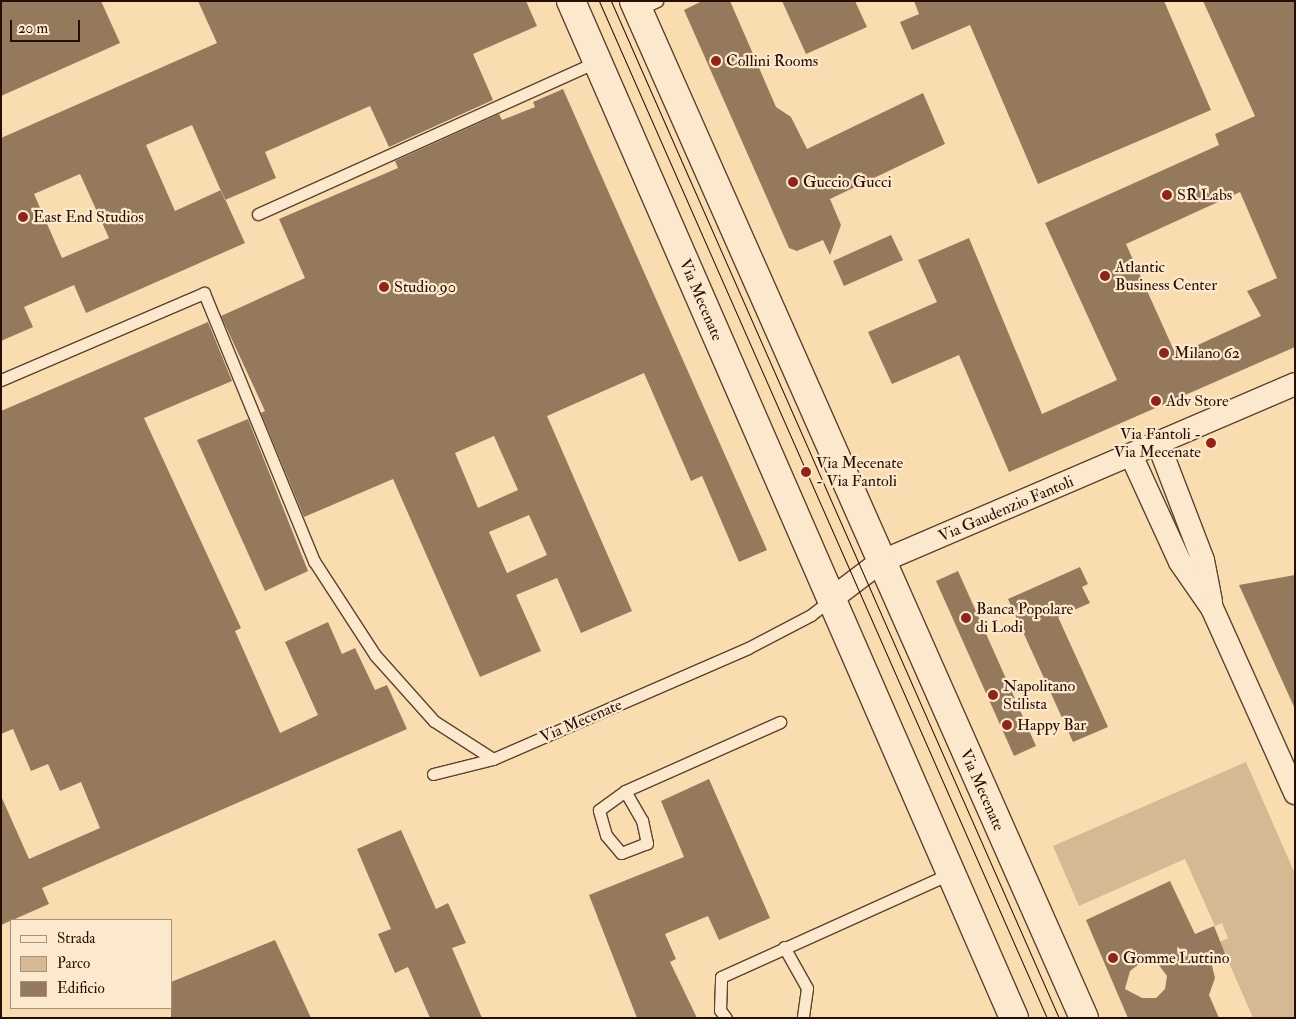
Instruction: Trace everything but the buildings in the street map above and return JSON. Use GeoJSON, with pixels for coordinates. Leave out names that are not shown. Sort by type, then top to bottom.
{"type":"FeatureCollection","features":[{"type":"Feature","properties":{"kind":"main road","name":"Via Mecenate"},"geometry":{"type":"LineString","coordinates":[[571,1],[949,874],[1014,1018]]}},
{"type":"Feature","properties":{"kind":"main road","name":"Via Mecenate"},"geometry":{"type":"LineString","coordinates":[[643,4],[880,562],[1084,1018]]}},
{"type":"Feature","properties":{"kind":"street","name":"Via Gaudenzio Fantoli"},"geometry":{"type":"LineString","coordinates":[[880,562],[1295,384]]}},
{"type":"Feature","properties":{"kind":"street"},"geometry":{"type":"LineString","coordinates":[[1158,444],[1203,560],[1212,608]]}},
{"type":"Feature","properties":{"kind":"street"},"geometry":{"type":"LineString","coordinates":[[1131,455],[1180,562],[1212,608],[1295,793]]}},
{"type":"Feature","properties":{"kind":"street","name":"Via Mecenate"},"geometry":{"type":"LineString","coordinates":[[830,600],[880,562]]}},
{"type":"Feature","properties":{"kind":"lane"},"geometry":{"type":"LineString","coordinates":[[258,214],[598,61]]}},
{"type":"Feature","properties":{"kind":"lane"},"geometry":{"type":"LineString","coordinates":[[1,380],[204,294],[314,561],[374,655],[434,721],[493,759]]}},
{"type":"Feature","properties":{"kind":"lane","name":"Via Mecenate"},"geometry":{"type":"LineString","coordinates":[[433,774],[493,759],[748,648],[830,600]]}},
{"type":"Feature","properties":{"kind":"lane"},"geometry":{"type":"LineString","coordinates":[[625,791],[642,820],[647,843],[622,853],[606,835],[599,810],[625,791],[780,722]]}},
{"type":"Feature","properties":{"kind":"lane"},"geometry":{"type":"LineString","coordinates":[[726,1018],[720,1010],[721,977],[885,901],[949,874]]}},
{"type":"Feature","properties":{"kind":"lane"},"geometry":{"type":"LineString","coordinates":[[784,947],[807,988],[803,1018]]}},
{"type":"Feature","properties":{"kind":"green space"},"geometry":{"type":"Polygon","coordinates":[[[1246,762],[1295,874],[1295,1018],[1253,1018],[1220,942],[1228,938],[1222,923],[1215,926],[1185,859],[1079,906],[1053,846],[1246,762]]]}},
{"type":"Feature","properties":{"kind":"tram line"},"geometry":{"type":"LineString","coordinates":[[599,1],[1047,1018]]}},
{"type":"Feature","properties":{"kind":"tram line"},"geometry":{"type":"LineString","coordinates":[[611,1],[1059,1018]]}},
{"type":"Feature","properties":{"kind":"place","name":"Collini Rooms"},"geometry":{"type":"Point","coordinates":[716,61]}},
{"type":"Feature","properties":{"kind":"place","name":"Guccio Gucci"},"geometry":{"type":"Point","coordinates":[793,182]}},
{"type":"Feature","properties":{"kind":"place","name":"SR Labs"},"geometry":{"type":"Point","coordinates":[1167,195]}},
{"type":"Feature","properties":{"kind":"place","name":"East End Studios"},"geometry":{"type":"Point","coordinates":[23,217]}},
{"type":"Feature","properties":{"kind":"place","name":"Atlantic Business Center"},"geometry":{"type":"Point","coordinates":[1105,276]}},
{"type":"Feature","properties":{"kind":"place","name":"Studio 90"},"geometry":{"type":"Point","coordinates":[384,287]}},
{"type":"Feature","properties":{"kind":"place","name":"Milano 62"},"geometry":{"type":"Point","coordinates":[1164,353]}},
{"type":"Feature","properties":{"kind":"place","name":"Adv Store"},"geometry":{"type":"Point","coordinates":[1156,401]}},
{"type":"Feature","properties":{"kind":"place","name":"Via Fantoli - Via Mecenate"},"geometry":{"type":"Point","coordinates":[1211,443]}},
{"type":"Feature","properties":{"kind":"place","name":"Via Mecenate - Via Fantoli"},"geometry":{"type":"Point","coordinates":[806,472]}},
{"type":"Feature","properties":{"kind":"place","name":"Banca Popolare di Lodi"},"geometry":{"type":"Point","coordinates":[966,618]}},
{"type":"Feature","properties":{"kind":"place","name":"Napolitano Stilista"},"geometry":{"type":"Point","coordinates":[993,695]}},
{"type":"Feature","properties":{"kind":"place","name":"Happy Bar"},"geometry":{"type":"Point","coordinates":[1007,725]}},
{"type":"Feature","properties":{"kind":"place","name":"Gomme Luttino"},"geometry":{"type":"Point","coordinates":[1113,958]}}]}
